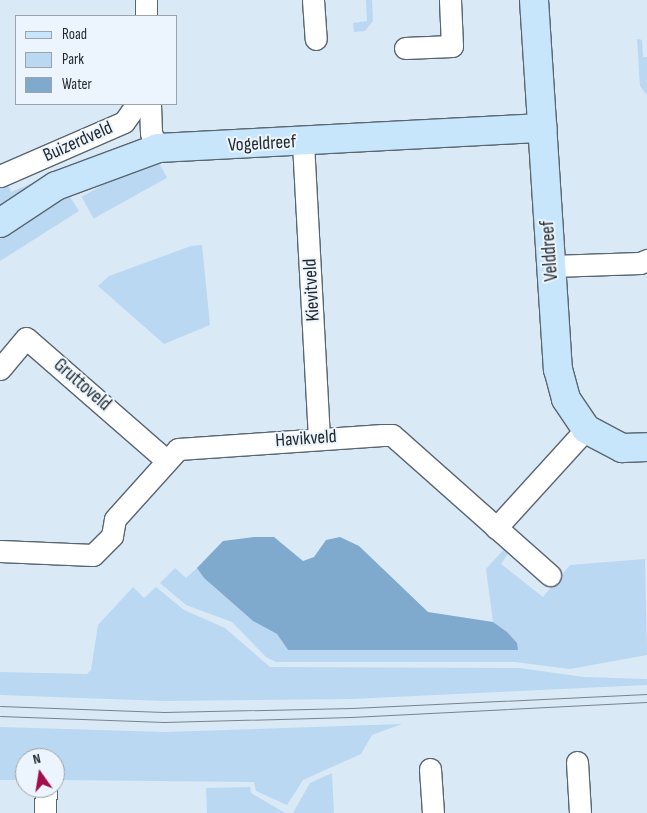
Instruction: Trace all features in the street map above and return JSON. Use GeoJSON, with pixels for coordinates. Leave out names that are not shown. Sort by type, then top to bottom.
{"type":"FeatureCollection","features":[{"type":"Feature","properties":{"kind":"street"},"geometry":{"type":"LineString","coordinates":[[146,0],[146,15]]}},
{"type":"Feature","properties":{"kind":"street"},"geometry":{"type":"LineString","coordinates":[[314,0],[316,39]]}},
{"type":"Feature","properties":{"kind":"street"},"geometry":{"type":"LineString","coordinates":[[405,48],[452,46],[450,0]]}},
{"type":"Feature","properties":{"kind":"street","name":"Velddreef"},"geometry":{"type":"LineString","coordinates":[[534,0],[558,369],[566,399],[586,428],[622,448],[647,447]]}},
{"type":"Feature","properties":{"kind":"street","name":"Buizerdveld"},"geometry":{"type":"LineString","coordinates":[[0,176],[124,122],[135,106],[142,105]]}},
{"type":"Feature","properties":{"kind":"street"},"geometry":{"type":"LineString","coordinates":[[150,105],[151,133],[158,148]]}},
{"type":"Feature","properties":{"kind":"street","name":"Vogeldreef"},"geometry":{"type":"LineString","coordinates":[[0,223],[56,186],[158,148],[304,142],[542,128]]}},
{"type":"Feature","properties":{"kind":"street","name":"Kievitveld"},"geometry":{"type":"LineString","coordinates":[[304,142],[319,438]]}},
{"type":"Feature","properties":{"kind":"street"},"geometry":{"type":"LineString","coordinates":[[552,266],[640,263],[647,260]]}},
{"type":"Feature","properties":{"kind":"street","name":"Gruttoveld"},"geometry":{"type":"LineString","coordinates":[[0,369],[26,338],[168,461]]}},
{"type":"Feature","properties":{"kind":"street"},"geometry":{"type":"LineString","coordinates":[[496,528],[586,428]]}},
{"type":"Feature","properties":{"kind":"street","name":"Havikveld"},"geometry":{"type":"LineString","coordinates":[[0,551],[94,555],[112,536],[115,519],[178,449],[319,438],[392,436],[550,575]]}},
{"type":"Feature","properties":{"kind":"street"},"geometry":{"type":"LineString","coordinates":[[577,762],[580,813]]}},
{"type":"Feature","properties":{"kind":"street"},"geometry":{"type":"LineString","coordinates":[[430,769],[433,813]]}},
{"type":"Feature","properties":{"kind":"street"},"geometry":{"type":"LineString","coordinates":[[45,813],[46,798]]}},
{"type":"Feature","properties":{"kind":"green space"},"geometry":{"type":"Polygon","coordinates":[[[366,0],[372,0],[373,21],[365,31],[354,32],[353,23],[367,21],[366,0]]]}},
{"type":"Feature","properties":{"kind":"green space"},"geometry":{"type":"Polygon","coordinates":[[[637,39],[642,40],[643,57],[647,57],[647,95],[640,86],[637,39]]]}},
{"type":"Feature","properties":{"kind":"green space"},"geometry":{"type":"Polygon","coordinates":[[[155,156],[167,178],[94,219],[82,197],[155,156]]]}},
{"type":"Feature","properties":{"kind":"green space"},"geometry":{"type":"Polygon","coordinates":[[[64,170],[0,214],[0,188],[8,184],[11,192],[64,170]]]}},
{"type":"Feature","properties":{"kind":"green space"},"geometry":{"type":"Polygon","coordinates":[[[65,189],[79,211],[0,261],[0,233],[65,189]]]}},
{"type":"Feature","properties":{"kind":"green space"},"geometry":{"type":"Polygon","coordinates":[[[202,245],[210,325],[164,344],[98,286],[109,276],[191,246],[202,245]]]}},
{"type":"Feature","properties":{"kind":"green space"},"geometry":{"type":"Polygon","coordinates":[[[505,548],[509,552],[501,564],[543,597],[570,565],[645,559],[647,655],[570,669],[515,662],[276,662],[266,657],[232,622],[186,605],[160,583],[175,568],[186,578],[197,568],[204,578],[253,621],[277,634],[288,650],[517,650],[517,643],[493,622],[486,569],[505,548]]]}},
{"type":"Feature","properties":{"kind":"green space"},"geometry":{"type":"Polygon","coordinates":[[[133,587],[144,598],[156,587],[184,610],[225,628],[270,667],[519,668],[584,677],[647,679],[647,685],[351,699],[164,701],[0,695],[0,672],[87,674],[91,670],[98,625],[133,587]]]}},
{"type":"Feature","properties":{"kind":"green space"},"geometry":{"type":"Polygon","coordinates":[[[402,724],[372,735],[361,754],[303,780],[287,805],[256,791],[254,782],[65,780],[65,748],[15,748],[15,780],[0,780],[0,727],[165,732],[402,724]]]}},
{"type":"Feature","properties":{"kind":"green space"},"geometry":{"type":"Polygon","coordinates":[[[332,773],[334,813],[293,813],[310,783],[332,773]]]}},
{"type":"Feature","properties":{"kind":"green space"},"geometry":{"type":"Polygon","coordinates":[[[250,787],[251,793],[285,813],[207,813],[206,788],[250,787]]]}},
{"type":"Feature","properties":{"kind":"water"},"geometry":{"type":"Polygon","coordinates":[[[254,537],[274,537],[303,561],[314,557],[326,540],[340,537],[359,546],[428,612],[493,622],[507,632],[517,643],[518,650],[288,650],[277,634],[253,621],[204,578],[197,568],[223,541],[254,537]]]}},
{"type":"Feature","properties":{"kind":"tram line"},"geometry":{"type":"LineString","coordinates":[[0,706],[164,712],[352,708],[647,694]]}},
{"type":"Feature","properties":{"kind":"tram line"},"geometry":{"type":"LineString","coordinates":[[0,716],[164,722],[351,717],[647,702]]}}]}
